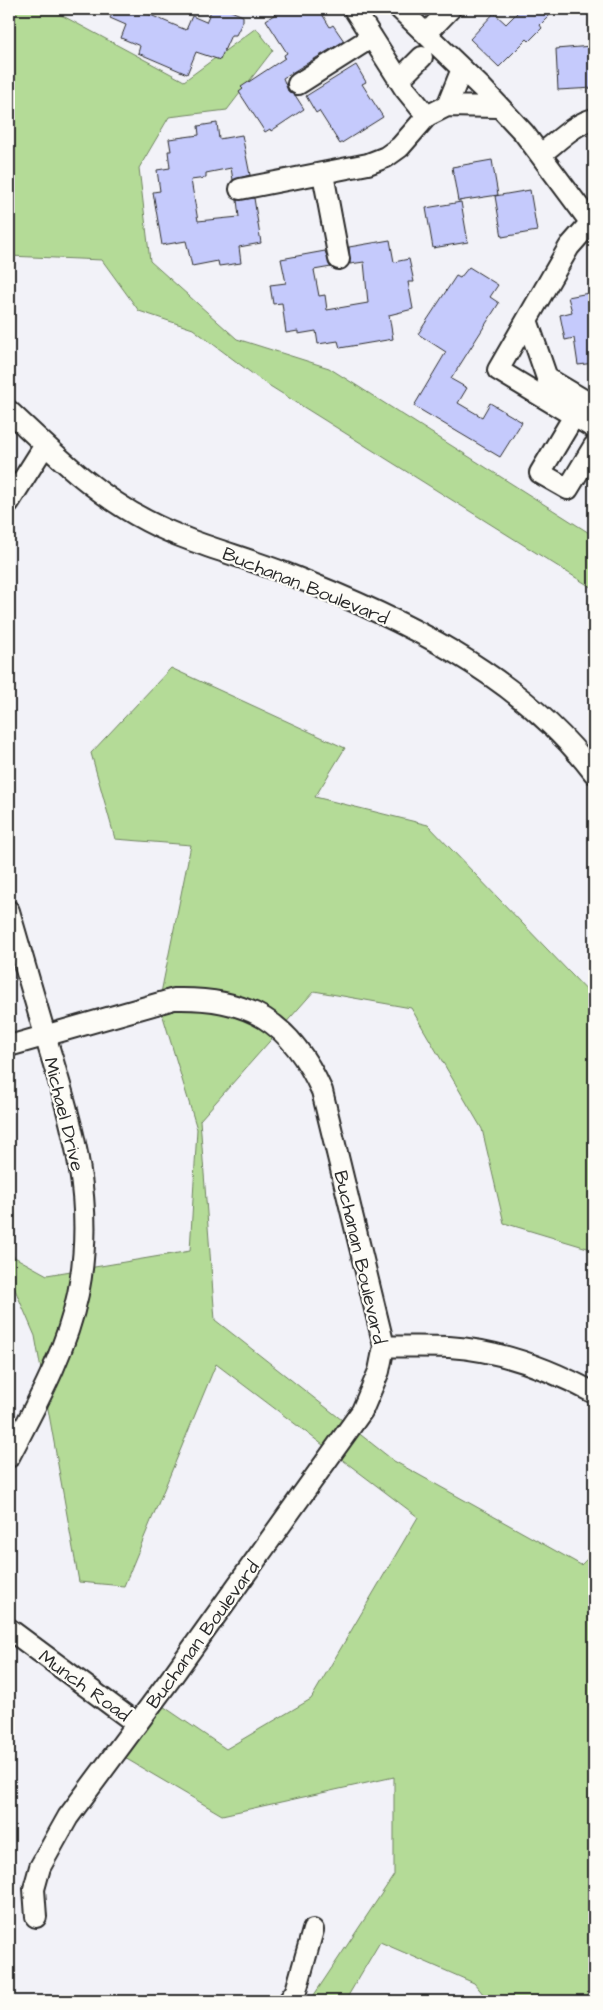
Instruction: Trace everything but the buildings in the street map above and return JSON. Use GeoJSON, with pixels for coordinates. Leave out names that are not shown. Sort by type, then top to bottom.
{"type":"FeatureCollection","features":[{"type":"Feature","properties":{"kind":"street"},"geometry":{"type":"LineString","coordinates":[[354,9],[399,80],[427,116]]}},
{"type":"Feature","properties":{"kind":"street"},"geometry":{"type":"LineString","coordinates":[[400,9],[462,69],[541,154],[593,224],[569,247],[498,370],[594,406]]}},
{"type":"Feature","properties":{"kind":"street"},"geometry":{"type":"LineString","coordinates":[[426,34],[450,9]]}},
{"type":"Feature","properties":{"kind":"street"},"geometry":{"type":"LineString","coordinates":[[298,84],[372,37]]}},
{"type":"Feature","properties":{"kind":"street"},"geometry":{"type":"LineString","coordinates":[[399,80],[422,57]]}},
{"type":"Feature","properties":{"kind":"street"},"geometry":{"type":"LineString","coordinates":[[447,106],[462,69]]}},
{"type":"Feature","properties":{"kind":"street"},"geometry":{"type":"LineString","coordinates":[[240,189],[323,174],[368,164],[386,157],[405,143],[427,116],[447,106],[498,107]]}},
{"type":"Feature","properties":{"kind":"street"},"geometry":{"type":"LineString","coordinates":[[541,154],[572,130],[587,121],[594,120]]}},
{"type":"Feature","properties":{"kind":"street"},"geometry":{"type":"LineString","coordinates":[[323,174],[339,259]]}},
{"type":"Feature","properties":{"kind":"street"},"geometry":{"type":"LineString","coordinates":[[527,320],[543,386],[574,416],[594,428]]}},
{"type":"Feature","properties":{"kind":"street","name":"Buchanan Boulevard"},"geometry":{"type":"LineString","coordinates":[[9,411],[101,493],[147,521],[182,537],[284,572],[362,605],[478,667],[517,694],[546,720],[594,773]]}},
{"type":"Feature","properties":{"kind":"street"},"geometry":{"type":"LineString","coordinates":[[574,416],[540,473],[568,489],[594,446]]}},
{"type":"Feature","properties":{"kind":"street"},"geometry":{"type":"LineString","coordinates":[[9,502],[46,445]]}},
{"type":"Feature","properties":{"kind":"street","name":"Michael Drive"},"geometry":{"type":"LineString","coordinates":[[9,911],[77,1147],[84,1200],[84,1239],[78,1293],[68,1330],[50,1378],[15,1430],[9,1457]]}},
{"type":"Feature","properties":{"kind":"street","name":"Buchanan Boulevard"},"geometry":{"type":"LineString","coordinates":[[9,1046],[174,999],[193,998],[226,1003],[258,1012],[275,1026],[304,1057],[322,1091],[384,1346],[379,1371],[362,1411],[68,1817],[47,1852],[36,1880],[36,1917]]}},
{"type":"Feature","properties":{"kind":"street"},"geometry":{"type":"LineString","coordinates":[[384,1346],[449,1347],[502,1356],[553,1373],[594,1393]]}},
{"type":"Feature","properties":{"kind":"street","name":"Munch Road"},"geometry":{"type":"LineString","coordinates":[[9,1629],[137,1724]]}},
{"type":"Feature","properties":{"kind":"street"},"geometry":{"type":"LineString","coordinates":[[289,2001],[296,1991],[313,1930]]}},
{"type":"Feature","properties":{"kind":"green space"},"geometry":{"type":"Polygon","coordinates":[[[9,9],[50,9],[184,81],[256,28],[273,50],[227,110],[169,117],[139,168],[150,261],[237,339],[329,368],[594,536],[594,589],[262,381],[193,329],[139,311],[102,260],[9,256],[9,9]]]}},
{"type":"Feature","properties":{"kind":"green space"},"geometry":{"type":"Polygon","coordinates":[[[171,668],[345,748],[315,797],[428,825],[594,998],[594,1250],[504,1223],[482,1129],[411,1008],[314,991],[200,1120],[215,1320],[394,1461],[581,1565],[594,1552],[594,2001],[489,2001],[474,1983],[380,1942],[345,2001],[310,2001],[394,1875],[394,1777],[222,1815],[113,1751],[151,1698],[226,1749],[311,1699],[418,1517],[216,1364],[124,1586],[79,1582],[35,1336],[13,1285],[9,1285],[9,1254],[47,1275],[190,1251],[197,1129],[159,1003],[191,845],[115,839],[91,753],[171,668]]]}}]}
